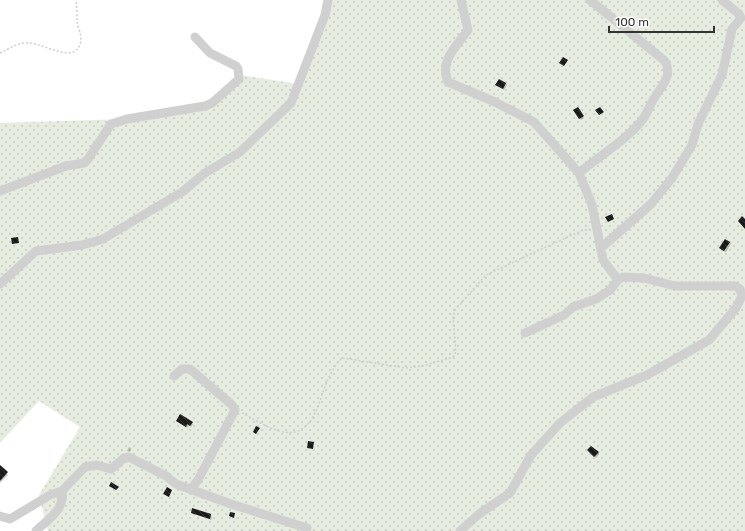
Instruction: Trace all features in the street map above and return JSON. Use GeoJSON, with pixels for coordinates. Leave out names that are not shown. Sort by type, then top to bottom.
{"type":"FeatureCollection","features":[{"type":"Feature","properties":{"kind":"street"},"geometry":{"type":"LineString","coordinates":[[0,284],[36,251],[46,248],[82,245],[103,239],[182,192],[205,173],[240,152],[291,103],[325,15],[328,0]]}},
{"type":"Feature","properties":{"kind":"street"},"geometry":{"type":"LineString","coordinates":[[462,0],[468,30],[446,61],[444,70],[448,82],[495,102],[534,122],[579,173],[588,192],[601,248],[607,266],[618,280]]}},
{"type":"Feature","properties":{"kind":"street"},"geometry":{"type":"LineString","coordinates":[[579,173],[610,149],[642,120],[654,98],[665,83],[669,71],[665,61],[590,0]]}},
{"type":"Feature","properties":{"kind":"street"},"geometry":{"type":"LineString","coordinates":[[601,248],[651,204],[672,178],[692,145],[701,118],[722,76],[732,29],[741,18],[739,14],[722,0]]}},
{"type":"Feature","properties":{"kind":"street"},"geometry":{"type":"LineString","coordinates":[[0,191],[66,166],[84,163],[111,124],[126,119],[205,106],[212,103],[239,79],[238,70],[236,66],[210,53],[195,37]]}},
{"type":"Feature","properties":{"kind":"street"},"geometry":{"type":"LineString","coordinates":[[460,531],[479,514],[510,493],[531,455],[560,423],[593,397],[647,375],[709,340],[736,308],[742,296],[740,289],[735,286],[675,286],[644,278],[624,277],[618,280],[610,290],[596,299],[573,307],[564,315],[525,333]]}},
{"type":"Feature","properties":{"kind":"street"},"geometry":{"type":"LineString","coordinates":[[174,376],[182,369],[190,370],[231,404],[234,410],[198,480],[191,489]]}},
{"type":"Feature","properties":{"kind":"street"},"geometry":{"type":"LineString","coordinates":[[0,516],[10,518],[50,495],[62,491],[86,467],[96,465],[111,469],[124,458],[129,457],[166,476],[176,484],[231,504],[307,528]]}},
{"type":"Feature","properties":{"kind":"street"},"geometry":{"type":"LineString","coordinates":[[36,531],[59,509],[62,502],[62,491]]}},
{"type":"Feature","properties":{"kind":"path"},"geometry":{"type":"LineString","coordinates":[[0,53],[18,44],[28,43],[43,45],[65,54],[72,53],[79,46],[81,39],[77,22],[76,0]]}},
{"type":"Feature","properties":{"kind":"path"},"geometry":{"type":"LineString","coordinates":[[234,410],[275,430],[294,432],[307,426],[314,415],[327,381],[336,364],[343,358],[406,368],[422,366],[453,357],[456,352],[453,317],[455,310],[486,274],[581,231],[596,228]]}},
{"type":"Feature","properties":{"kind":"shaded area"},"geometry":{"type":"Polygon","coordinates":[[[328,0],[745,0],[745,531],[48,531],[39,495],[80,427],[39,401],[0,443],[0,123],[126,119],[205,106],[240,75],[299,84],[328,0]]]}},
{"type":"Feature","properties":{"kind":"building"},"geometry":{"type":"Polygon","coordinates":[[[563,57],[568,60],[564,66],[559,63],[563,57]]]}},
{"type":"Feature","properties":{"kind":"building"},"geometry":{"type":"Polygon","coordinates":[[[499,79],[506,83],[503,89],[495,85],[499,79]]]}},
{"type":"Feature","properties":{"kind":"building"},"geometry":{"type":"Polygon","coordinates":[[[578,107],[584,116],[579,119],[573,110],[578,107]]]}},
{"type":"Feature","properties":{"kind":"building"},"geometry":{"type":"Polygon","coordinates":[[[600,107],[604,112],[599,115],[595,110],[600,107]]]}},
{"type":"Feature","properties":{"kind":"building"},"geometry":{"type":"Polygon","coordinates":[[[612,214],[614,219],[608,222],[605,217],[612,214]]]}},
{"type":"Feature","properties":{"kind":"building"},"geometry":{"type":"Polygon","coordinates":[[[742,216],[745,219],[745,229],[738,221],[742,216]]]}},
{"type":"Feature","properties":{"kind":"building"},"geometry":{"type":"Polygon","coordinates":[[[18,237],[19,243],[12,244],[11,238],[18,237]]]}},
{"type":"Feature","properties":{"kind":"building"},"geometry":{"type":"Polygon","coordinates":[[[725,239],[730,242],[724,251],[719,248],[725,239]]]}},
{"type":"Feature","properties":{"kind":"building"},"geometry":{"type":"Polygon","coordinates":[[[180,414],[193,422],[190,426],[187,424],[186,427],[176,421],[180,414]]]}},
{"type":"Feature","properties":{"kind":"building"},"geometry":{"type":"Polygon","coordinates":[[[256,426],[260,428],[256,434],[253,432],[256,426]]]}},
{"type":"Feature","properties":{"kind":"building"},"geometry":{"type":"Polygon","coordinates":[[[308,441],[314,442],[313,449],[307,448],[308,441]]]}},
{"type":"Feature","properties":{"kind":"building"},"geometry":{"type":"Polygon","coordinates":[[[591,446],[599,452],[594,457],[587,450],[591,446]]]}},
{"type":"Feature","properties":{"kind":"building"},"geometry":{"type":"Polygon","coordinates":[[[0,465],[8,472],[0,481],[0,465]]]}},
{"type":"Feature","properties":{"kind":"building"},"geometry":{"type":"Polygon","coordinates":[[[111,482],[119,487],[116,490],[109,486],[111,482]]]}},
{"type":"Feature","properties":{"kind":"building"},"geometry":{"type":"Polygon","coordinates":[[[167,487],[172,490],[169,497],[163,494],[167,487]]]}},
{"type":"Feature","properties":{"kind":"building"},"geometry":{"type":"Polygon","coordinates":[[[192,508],[211,514],[210,519],[191,513],[192,508]]]}},
{"type":"Feature","properties":{"kind":"building"},"geometry":{"type":"Polygon","coordinates":[[[230,512],[235,513],[234,518],[229,516],[230,512]]]}}]}
